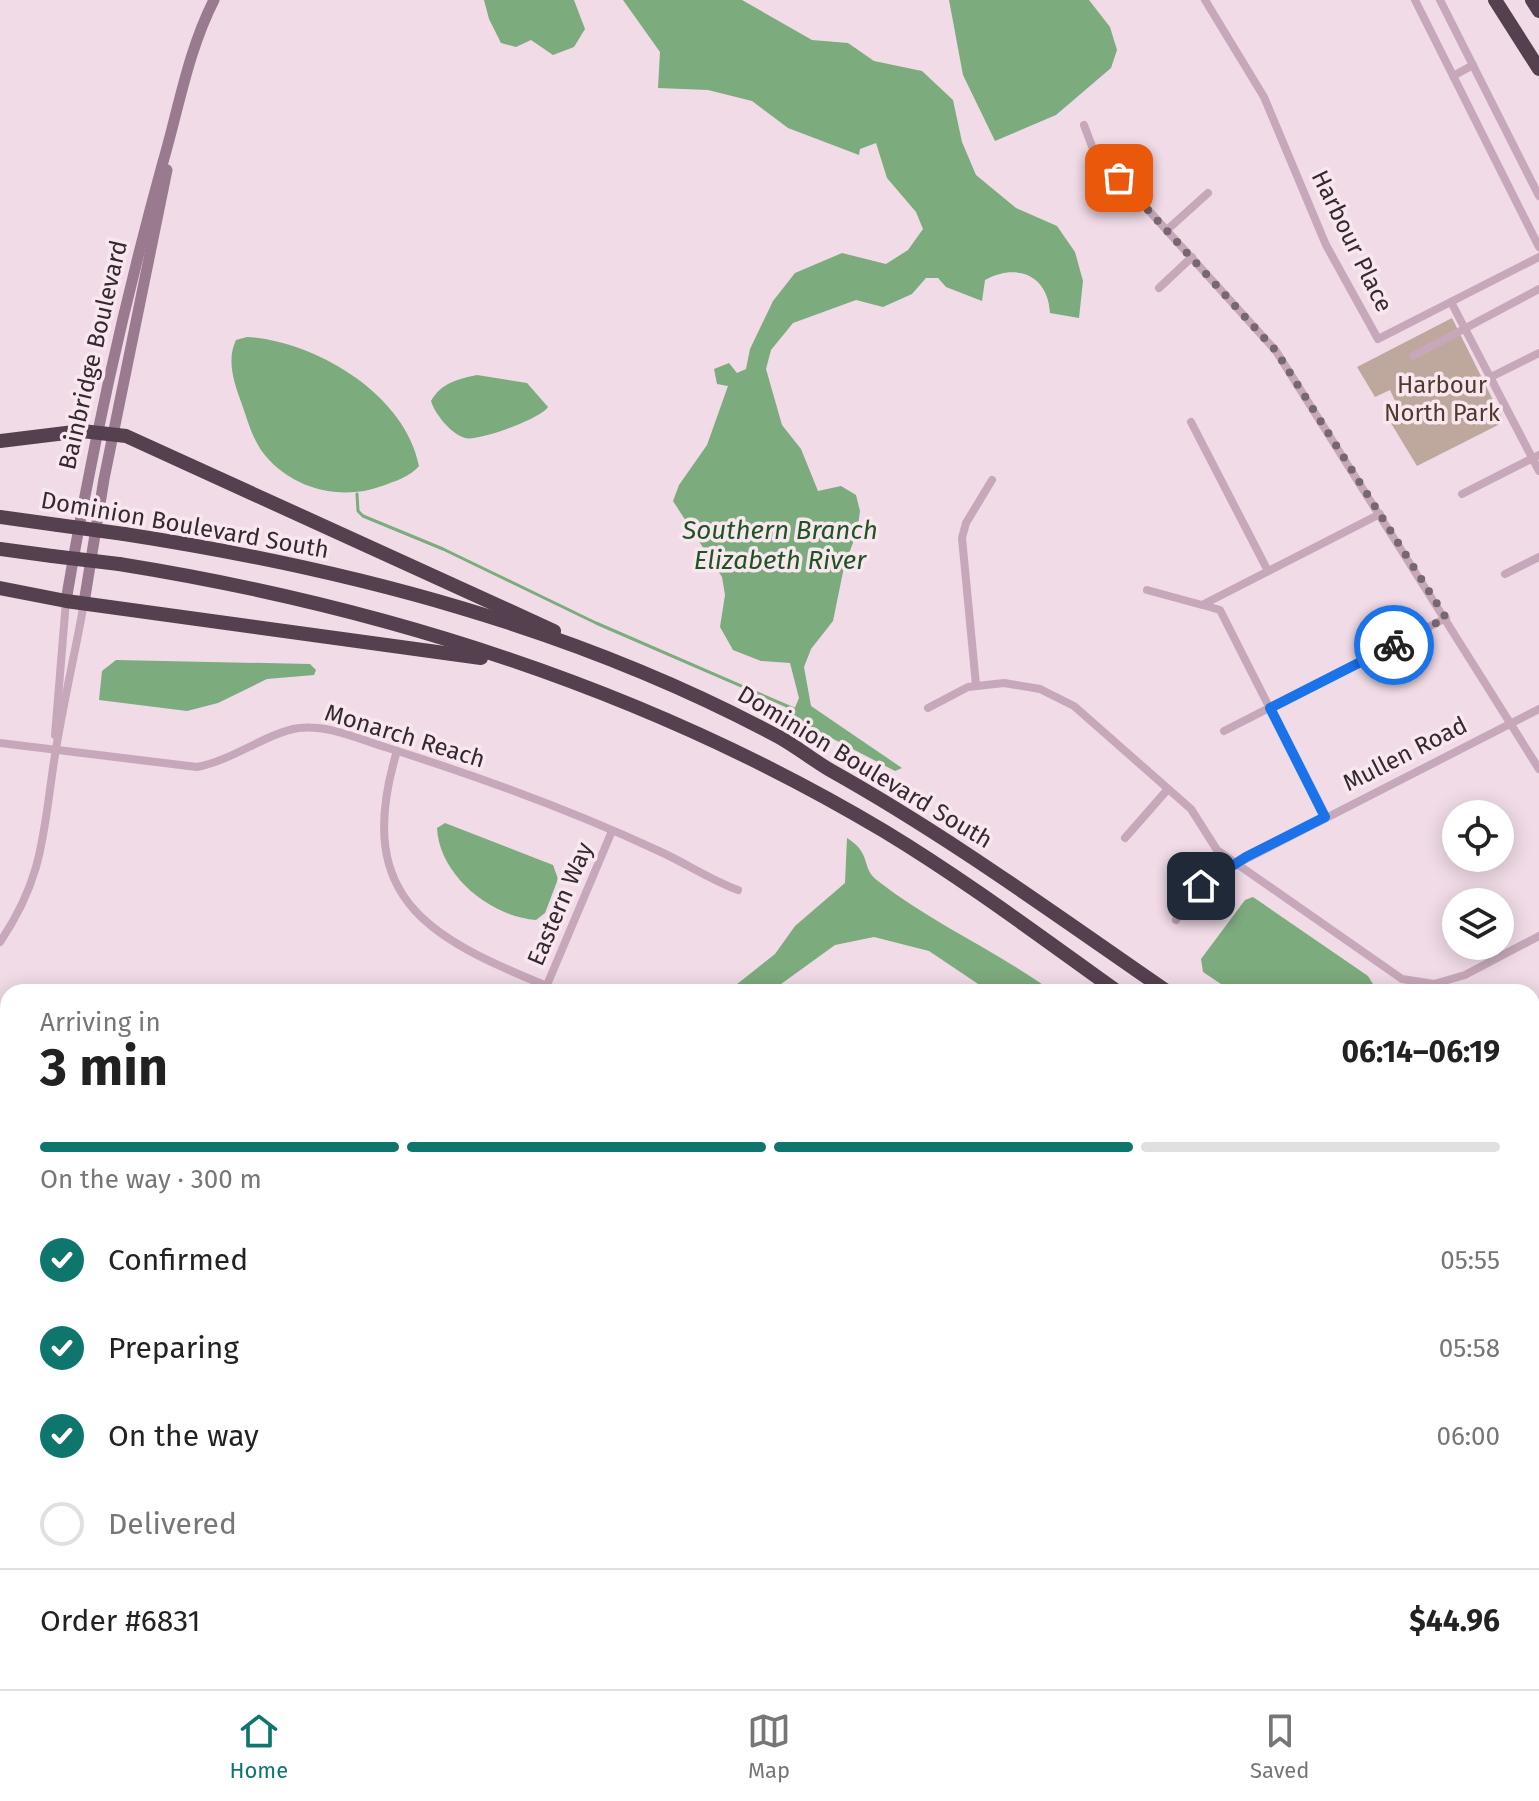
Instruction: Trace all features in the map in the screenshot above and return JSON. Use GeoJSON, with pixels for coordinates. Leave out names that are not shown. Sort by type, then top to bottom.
{"type":"FeatureCollection","features":[{"type":"Feature","properties":{"kind":"highway"},"geometry":{"type":"LineString","coordinates":[[1495,0],[1539,69]]}},
{"type":"Feature","properties":{"kind":"highway"},"geometry":{"type":"LineString","coordinates":[[1532,0],[1539,11]]}},
{"type":"Feature","properties":{"kind":"highway"},"geometry":{"type":"LineString","coordinates":[[0,441],[95,431],[113,433],[525,616],[601,655]]}},
{"type":"Feature","properties":{"kind":"highway","name":"Dominion Boulevard South"},"geometry":{"type":"LineString","coordinates":[[0,517],[232,551],[352,578],[469,610],[601,655],[722,708],[869,790],[1004,876],[1157,984]]}},
{"type":"Feature","properties":{"kind":"highway","name":"Dominion Boulevard South"},"geometry":{"type":"LineString","coordinates":[[0,549],[119,564],[250,587],[342,608],[525,665],[618,698],[789,778],[909,847],[1106,984]]}},
{"type":"Feature","properties":{"kind":"highway"},"geometry":{"type":"LineString","coordinates":[[0,588],[66,601],[525,665]]}},
{"type":"Feature","properties":{"kind":"main road","name":"Bainbridge Boulevard"},"geometry":{"type":"LineString","coordinates":[[66,601],[95,431],[194,48],[214,0]]}},
{"type":"Feature","properties":{"kind":"main road","name":"Bainbridge Boulevard"},"geometry":{"type":"LineString","coordinates":[[84,603],[113,433],[165,186],[174,122]]}},
{"type":"Feature","properties":{"kind":"street","name":"Harbour Place"},"geometry":{"type":"LineString","coordinates":[[1205,0],[1264,97],[1326,245],[1378,339],[1539,257]]}},
{"type":"Feature","properties":{"kind":"street"},"geometry":{"type":"LineString","coordinates":[[1415,0],[1539,247]]}},
{"type":"Feature","properties":{"kind":"street"},"geometry":{"type":"LineString","coordinates":[[1440,0],[1539,196]]}},
{"type":"Feature","properties":{"kind":"street"},"geometry":{"type":"LineString","coordinates":[[1453,76],[1473,65]]}},
{"type":"Feature","properties":{"kind":"street"},"geometry":{"type":"LineString","coordinates":[[1084,125],[1093,149],[1276,351],[1539,769]]}},
{"type":"Feature","properties":{"kind":"street"},"geometry":{"type":"LineString","coordinates":[[1167,230],[1208,193]]}},
{"type":"Feature","properties":{"kind":"street"},"geometry":{"type":"LineString","coordinates":[[1159,288],[1192,257]]}},
{"type":"Feature","properties":{"kind":"street"},"geometry":{"type":"LineString","coordinates":[[1413,356],[1539,289]]}},
{"type":"Feature","properties":{"kind":"street"},"geometry":{"type":"LineString","coordinates":[[1451,302],[1536,456],[1539,471]]}},
{"type":"Feature","properties":{"kind":"street"},"geometry":{"type":"LineString","coordinates":[[1491,377],[1539,353]]}},
{"type":"Feature","properties":{"kind":"street"},"geometry":{"type":"LineString","coordinates":[[1191,422],[1268,571]]}},
{"type":"Feature","properties":{"kind":"street"},"geometry":{"type":"LineString","coordinates":[[1462,494],[1536,456]]}},
{"type":"Feature","properties":{"kind":"street"},"geometry":{"type":"LineString","coordinates":[[976,685],[962,538],[966,523],[992,480]]}},
{"type":"Feature","properties":{"kind":"street"},"geometry":{"type":"LineString","coordinates":[[1202,605],[1380,514]]}},
{"type":"Feature","properties":{"kind":"street"},"geometry":{"type":"LineString","coordinates":[[1505,574],[1539,557]]}},
{"type":"Feature","properties":{"kind":"street"},"geometry":{"type":"LineString","coordinates":[[1147,590],[1220,610],[1325,817]]}},
{"type":"Feature","properties":{"kind":"street"},"geometry":{"type":"LineString","coordinates":[[55,752],[55,707],[66,601]]}},
{"type":"Feature","properties":{"kind":"street"},"geometry":{"type":"LineString","coordinates":[[0,942],[15,920],[39,865],[55,752],[84,603]]}},
{"type":"Feature","properties":{"kind":"street"},"geometry":{"type":"LineString","coordinates":[[1224,731],[1446,618]]}},
{"type":"Feature","properties":{"kind":"street"},"geometry":{"type":"LineString","coordinates":[[928,708],[976,685],[1023,685],[1074,706],[1191,809],[1217,850],[1402,979],[1434,984],[1465,975],[1539,936]]}},
{"type":"Feature","properties":{"kind":"street","name":"Mullen Road"},"geometry":{"type":"LineString","coordinates":[[1176,920],[1190,895],[1234,864],[1539,709]]}},
{"type":"Feature","properties":{"kind":"street","name":"Monarch Reach"},"geometry":{"type":"LineString","coordinates":[[0,743],[197,767],[223,762],[299,728],[325,730],[397,751],[536,800],[612,831],[738,890]]}},
{"type":"Feature","properties":{"kind":"street"},"geometry":{"type":"LineString","coordinates":[[397,751],[382,812],[386,850],[402,893],[432,929],[449,942],[536,984]]}},
{"type":"Feature","properties":{"kind":"street"},"geometry":{"type":"LineString","coordinates":[[1125,838],[1168,789]]}},
{"type":"Feature","properties":{"kind":"street","name":"Eastern Way"},"geometry":{"type":"LineString","coordinates":[[548,984],[612,831]]}},
{"type":"Feature","properties":{"kind":"green space","name":"Harbour North Park"},"geometry":{"type":"Polygon","coordinates":[[[1452,318],[1504,422],[1417,466],[1383,410],[1396,403],[1390,390],[1375,397],[1357,367],[1452,318]]]}},
{"type":"Feature","properties":{"kind":"water"},"geometry":{"type":"Polygon","coordinates":[[[484,0],[574,0],[585,29],[574,47],[553,55],[531,40],[516,47],[501,43],[484,0]]]}},
{"type":"Feature","properties":{"kind":"water","name":"Southern Branch Elizabeth River"},"geometry":{"type":"Polygon","coordinates":[[[623,0],[742,0],[812,40],[848,43],[874,61],[922,71],[953,100],[962,142],[976,175],[1016,208],[1057,226],[1075,252],[1083,281],[1079,318],[1050,313],[1048,300],[1037,281],[1019,273],[1008,272],[985,280],[982,301],[946,287],[938,278],[926,278],[912,294],[883,307],[856,300],[793,323],[771,350],[766,369],[782,425],[801,449],[818,491],[841,486],[856,495],[860,511],[833,621],[811,649],[804,667],[811,706],[902,768],[895,771],[791,717],[799,698],[790,663],[761,661],[733,650],[720,627],[725,595],[722,577],[673,501],[679,485],[707,445],[728,386],[717,384],[714,369],[729,363],[737,373],[746,369],[750,349],[773,301],[795,273],[842,253],[886,264],[908,250],[923,229],[916,212],[887,178],[876,143],[860,149],[859,155],[788,128],[752,101],[708,90],[658,88],[660,52],[623,0]]]}},
{"type":"Feature","properties":{"kind":"water"},"geometry":{"type":"Polygon","coordinates":[[[949,0],[1089,0],[1110,27],[1117,50],[1111,68],[1056,115],[995,141],[963,75],[949,0]]]}},
{"type":"Feature","properties":{"kind":"water"},"geometry":{"type":"Polygon","coordinates":[[[247,337],[301,349],[353,376],[396,416],[410,440],[419,466],[407,476],[366,491],[332,492],[285,474],[257,444],[235,384],[231,362],[233,347],[236,340],[247,337]]]}},
{"type":"Feature","properties":{"kind":"water"},"geometry":{"type":"Polygon","coordinates":[[[477,375],[527,383],[548,407],[523,423],[495,433],[472,438],[460,436],[444,423],[431,401],[445,386],[477,375]]]}},
{"type":"Feature","properties":{"kind":"water"},"geometry":{"type":"Polygon","coordinates":[[[116,660],[310,664],[316,670],[314,675],[267,679],[218,703],[187,711],[99,700],[102,671],[116,660]]]}},
{"type":"Feature","properties":{"kind":"water"},"geometry":{"type":"Polygon","coordinates":[[[445,823],[553,865],[558,879],[545,913],[536,920],[519,917],[485,902],[470,890],[447,862],[440,845],[437,828],[445,823]]]}},
{"type":"Feature","properties":{"kind":"water"},"geometry":{"type":"Polygon","coordinates":[[[847,838],[860,850],[869,871],[878,881],[921,911],[1041,984],[978,984],[929,951],[874,937],[835,945],[781,984],[737,984],[775,954],[795,926],[845,883],[847,838]]]}},
{"type":"Feature","properties":{"kind":"water"},"geometry":{"type":"Polygon","coordinates":[[[1253,897],[1368,976],[1373,984],[1221,984],[1203,972],[1201,959],[1245,900],[1253,897]]]}},
{"type":"Feature","properties":{"kind":"waterway"},"geometry":{"type":"LineString","coordinates":[[357,494],[358,511],[363,516],[443,549],[596,623],[794,709]]}},
{"type":"Feature","properties":{"kind":"way so far"},"geometry":{"type":"LineString","coordinates":[[1119,178],[1276,351],[1446,618],[1394,645]]}},
{"type":"Feature","properties":{"kind":"route"},"geometry":{"type":"LineString","coordinates":[[1201,886],[1246,857],[1325,817],[1270,708],[1394,645]]}}]}
